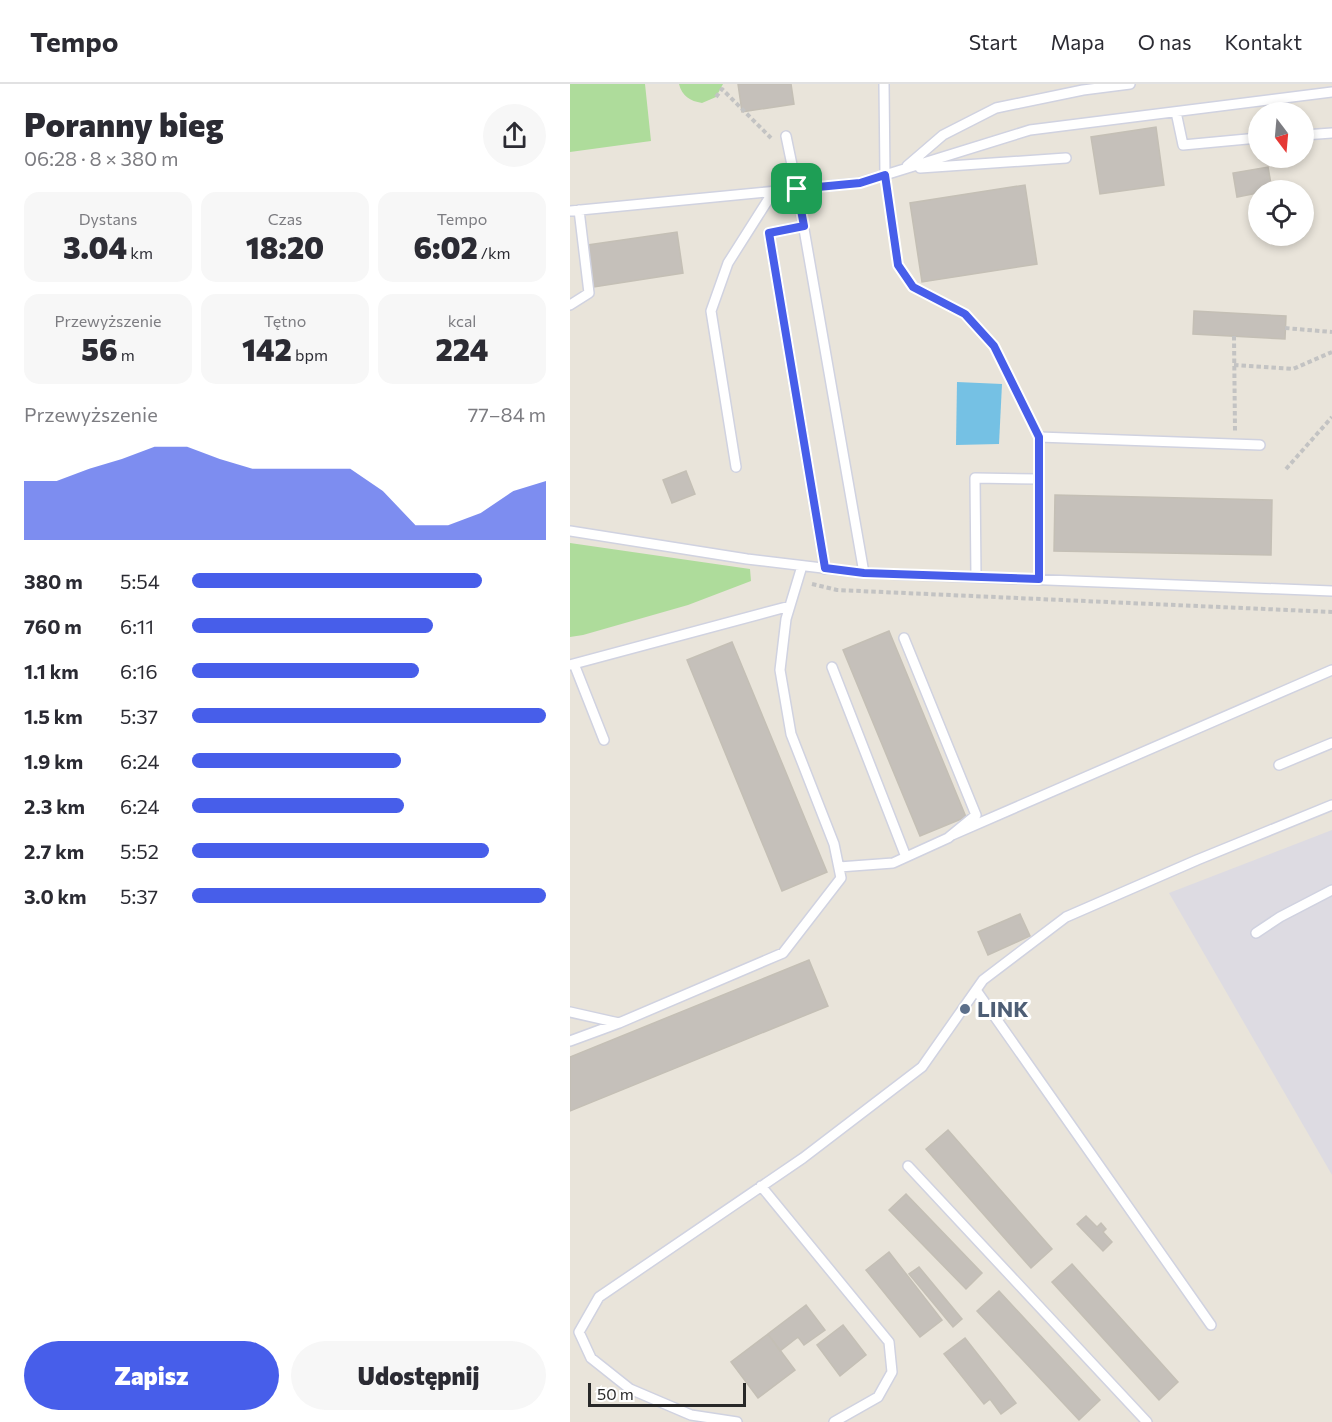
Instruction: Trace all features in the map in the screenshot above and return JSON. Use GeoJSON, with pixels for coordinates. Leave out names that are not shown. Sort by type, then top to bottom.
{"type":"FeatureCollection","features":[{"type":"Feature","properties":{"kind":"lane"},"geometry":{"type":"LineString","coordinates":[[884,84],[885,175]]}},
{"type":"Feature","properties":{"kind":"lane"},"geometry":{"type":"LineString","coordinates":[[903,170],[943,135],[996,108],[1083,90],[1130,84]]}},
{"type":"Feature","properties":{"kind":"lane"},"geometry":{"type":"LineString","coordinates":[[570,305],[589,292],[574,211],[860,183],[1030,130],[1332,92]]}},
{"type":"Feature","properties":{"kind":"lane"},"geometry":{"type":"LineString","coordinates":[[1176,112],[1183,145],[1248,139]]}},
{"type":"Feature","properties":{"kind":"lane"},"geometry":{"type":"LineString","coordinates":[[1314,134],[1332,133]]}},
{"type":"Feature","properties":{"kind":"lane"},"geometry":{"type":"LineString","coordinates":[[786,136],[804,226],[864,573]]}},
{"type":"Feature","properties":{"kind":"lane"},"geometry":{"type":"LineString","coordinates":[[903,170],[1066,158]]}},
{"type":"Feature","properties":{"kind":"lane"},"geometry":{"type":"LineString","coordinates":[[736,467],[711,311],[728,263],[773,192]]}},
{"type":"Feature","properties":{"kind":"lane"},"geometry":{"type":"LineString","coordinates":[[804,226],[769,233],[825,568]]}},
{"type":"Feature","properties":{"kind":"lane"},"geometry":{"type":"LineString","coordinates":[[1039,579],[1039,437],[1260,445]]}},
{"type":"Feature","properties":{"kind":"lane"},"geometry":{"type":"LineString","coordinates":[[976,577],[975,478],[1039,479]]}},
{"type":"Feature","properties":{"kind":"lane"},"geometry":{"type":"LineString","coordinates":[[570,531],[801,566],[864,573],[1332,591]]}},
{"type":"Feature","properties":{"kind":"lane"},"geometry":{"type":"LineString","coordinates":[[570,1041],[619,1023],[783,953],[841,878],[834,844],[791,734],[780,670],[786,619],[801,566]]}},
{"type":"Feature","properties":{"kind":"lane"},"geometry":{"type":"LineString","coordinates":[[604,740],[572,664],[790,606]]}},
{"type":"Feature","properties":{"kind":"lane"},"geometry":{"type":"LineString","coordinates":[[904,638],[976,815],[952,835]]}},
{"type":"Feature","properties":{"kind":"lane"},"geometry":{"type":"LineString","coordinates":[[832,667],[906,857]]}},
{"type":"Feature","properties":{"kind":"lane"},"geometry":{"type":"LineString","coordinates":[[839,867],[893,863],[952,835],[1332,670]]}},
{"type":"Feature","properties":{"kind":"lane"},"geometry":{"type":"LineString","coordinates":[[1279,765],[1332,743]]}},
{"type":"Feature","properties":{"kind":"lane"},"geometry":{"type":"LineString","coordinates":[[737,1422],[691,1415],[630,1389],[591,1358],[579,1332],[599,1297],[803,1158],[922,1067],[983,980],[1066,917],[1332,805]]}},
{"type":"Feature","properties":{"kind":"lane"},"geometry":{"type":"LineString","coordinates":[[1256,933],[1280,917],[1332,890]]}},
{"type":"Feature","properties":{"kind":"lane"},"geometry":{"type":"LineString","coordinates":[[976,990],[1211,1325]]}},
{"type":"Feature","properties":{"kind":"lane"},"geometry":{"type":"LineString","coordinates":[[570,1011],[619,1023]]}},
{"type":"Feature","properties":{"kind":"lane"},"geometry":{"type":"LineString","coordinates":[[908,1166],[1146,1422]]}},
{"type":"Feature","properties":{"kind":"lane"},"geometry":{"type":"LineString","coordinates":[[761,1186],[889,1342],[892,1372],[878,1397],[834,1422]]}},
{"type":"Feature","properties":{"kind":"path"},"geometry":{"type":"LineString","coordinates":[[716,97],[722,89],[791,158]]}},
{"type":"Feature","properties":{"kind":"path"},"geometry":{"type":"LineString","coordinates":[[885,175],[898,265],[913,287],[965,314],[994,346],[1039,437]]}},
{"type":"Feature","properties":{"kind":"path"},"geometry":{"type":"LineString","coordinates":[[1285,328],[1332,332]]}},
{"type":"Feature","properties":{"kind":"path"},"geometry":{"type":"LineString","coordinates":[[1234,336],[1235,444]]}},
{"type":"Feature","properties":{"kind":"path"},"geometry":{"type":"LineString","coordinates":[[1234,365],[1293,369],[1332,352]]}},
{"type":"Feature","properties":{"kind":"path"},"geometry":{"type":"LineString","coordinates":[[1286,469],[1332,417]]}},
{"type":"Feature","properties":{"kind":"path"},"geometry":{"type":"LineString","coordinates":[[797,581],[837,590],[1332,612]]}},
{"type":"Feature","properties":{"kind":"shaded area"},"geometry":{"type":"Polygon","coordinates":[[[1332,830],[1332,1175],[1169,893],[1332,830]]]}},
{"type":"Feature","properties":{"kind":"green space"},"geometry":{"type":"Polygon","coordinates":[[[570,84],[645,84],[651,141],[570,152],[570,84]]]}},
{"type":"Feature","properties":{"kind":"green space"},"geometry":{"type":"Polygon","coordinates":[[[679,84],[723,84],[716,97],[702,103],[687,97],[679,84]]]}},
{"type":"Feature","properties":{"kind":"green space"},"geometry":{"type":"Polygon","coordinates":[[[570,543],[750,569],[751,581],[688,605],[570,637],[570,543]]]}},
{"type":"Feature","properties":{"kind":"water"},"geometry":{"type":"Polygon","coordinates":[[[957,382],[1002,384],[999,444],[956,445],[957,382]]]}},
{"type":"Feature","properties":{"kind":"building"},"geometry":{"type":"Polygon","coordinates":[[[738,84],[791,84],[794,104],[742,112],[738,84]]]}},
{"type":"Feature","properties":{"kind":"building"},"geometry":{"type":"Polygon","coordinates":[[[1156,127],[1164,185],[1100,194],[1091,137],[1156,127]]]}},
{"type":"Feature","properties":{"kind":"building"},"geometry":{"type":"Polygon","coordinates":[[[1268,168],[1270,180],[1248,180],[1248,195],[1237,197],[1233,173],[1268,168]]]}},
{"type":"Feature","properties":{"kind":"building"},"geometry":{"type":"Polygon","coordinates":[[[1025,185],[1037,264],[922,282],[910,203],[1025,185]]]}},
{"type":"Feature","properties":{"kind":"building"},"geometry":{"type":"Polygon","coordinates":[[[677,232],[683,273],[594,287],[588,245],[677,232]]]}},
{"type":"Feature","properties":{"kind":"building"},"geometry":{"type":"Polygon","coordinates":[[[1194,311],[1286,316],[1285,339],[1193,334],[1194,311]]]}},
{"type":"Feature","properties":{"kind":"building"},"geometry":{"type":"Polygon","coordinates":[[[686,471],[695,494],[672,503],[663,480],[686,471]]]}},
{"type":"Feature","properties":{"kind":"building"},"geometry":{"type":"Polygon","coordinates":[[[1055,495],[1272,500],[1271,555],[1054,551],[1055,495]]]}},
{"type":"Feature","properties":{"kind":"building"},"geometry":{"type":"Polygon","coordinates":[[[889,631],[966,817],[920,836],[843,650],[889,631]]]}},
{"type":"Feature","properties":{"kind":"building"},"geometry":{"type":"Polygon","coordinates":[[[732,642],[827,872],[782,891],[687,660],[732,642]]]}},
{"type":"Feature","properties":{"kind":"building"},"geometry":{"type":"Polygon","coordinates":[[[1020,914],[1030,936],[988,955],[978,932],[1020,914]]]}},
{"type":"Feature","properties":{"kind":"building"},"geometry":{"type":"Polygon","coordinates":[[[809,960],[828,1006],[570,1111],[570,1057],[809,960]]]}},
{"type":"Feature","properties":{"kind":"building"},"geometry":{"type":"Polygon","coordinates":[[[948,1130],[1052,1249],[1031,1268],[926,1149],[948,1130]]]}},
{"type":"Feature","properties":{"kind":"building"},"geometry":{"type":"Polygon","coordinates":[[[906,1194],[982,1273],[966,1289],[889,1210],[906,1194]]]}},
{"type":"Feature","properties":{"kind":"building"},"geometry":{"type":"Polygon","coordinates":[[[1086,1216],[1097,1227],[1101,1223],[1106,1229],[1103,1232],[1112,1242],[1103,1251],[1077,1224],[1086,1216]]]}},
{"type":"Feature","properties":{"kind":"building"},"geometry":{"type":"Polygon","coordinates":[[[889,1252],[942,1320],[920,1337],[866,1270],[889,1252]]]}},
{"type":"Feature","properties":{"kind":"building"},"geometry":{"type":"Polygon","coordinates":[[[1072,1264],[1178,1382],[1159,1400],[1052,1282],[1072,1264]]]}},
{"type":"Feature","properties":{"kind":"building"},"geometry":{"type":"Polygon","coordinates":[[[919,1267],[962,1319],[953,1327],[909,1274],[919,1267]]]}},
{"type":"Feature","properties":{"kind":"building"},"geometry":{"type":"Polygon","coordinates":[[[999,1291],[1100,1400],[1079,1420],[977,1311],[999,1291]]]}},
{"type":"Feature","properties":{"kind":"building"},"geometry":{"type":"Polygon","coordinates":[[[806,1305],[825,1330],[804,1345],[798,1337],[780,1351],[768,1334],[806,1305]]]}},
{"type":"Feature","properties":{"kind":"building"},"geometry":{"type":"Polygon","coordinates":[[[843,1325],[866,1355],[840,1376],[817,1345],[843,1325]]]}},
{"type":"Feature","properties":{"kind":"building"},"geometry":{"type":"Polygon","coordinates":[[[768,1334],[795,1370],[758,1398],[731,1362],[768,1334]]]}},
{"type":"Feature","properties":{"kind":"building"},"geometry":{"type":"Polygon","coordinates":[[[965,1338],[1016,1403],[1001,1414],[990,1399],[984,1404],[944,1354],[965,1338]]]}},
{"type":"Feature","properties":{"kind":"place","name":"LINK"},"geometry":{"type":"Point","coordinates":[965,1009]}},
{"type":"Feature","properties":{"kind":"route"},"geometry":{"type":"LineString","coordinates":[[885,175],[898,265],[913,287],[965,314],[994,346],[1039,437],[1039,579],[864,573],[825,568],[769,233],[804,226],[797,189],[860,183],[885,175]]}}]}
